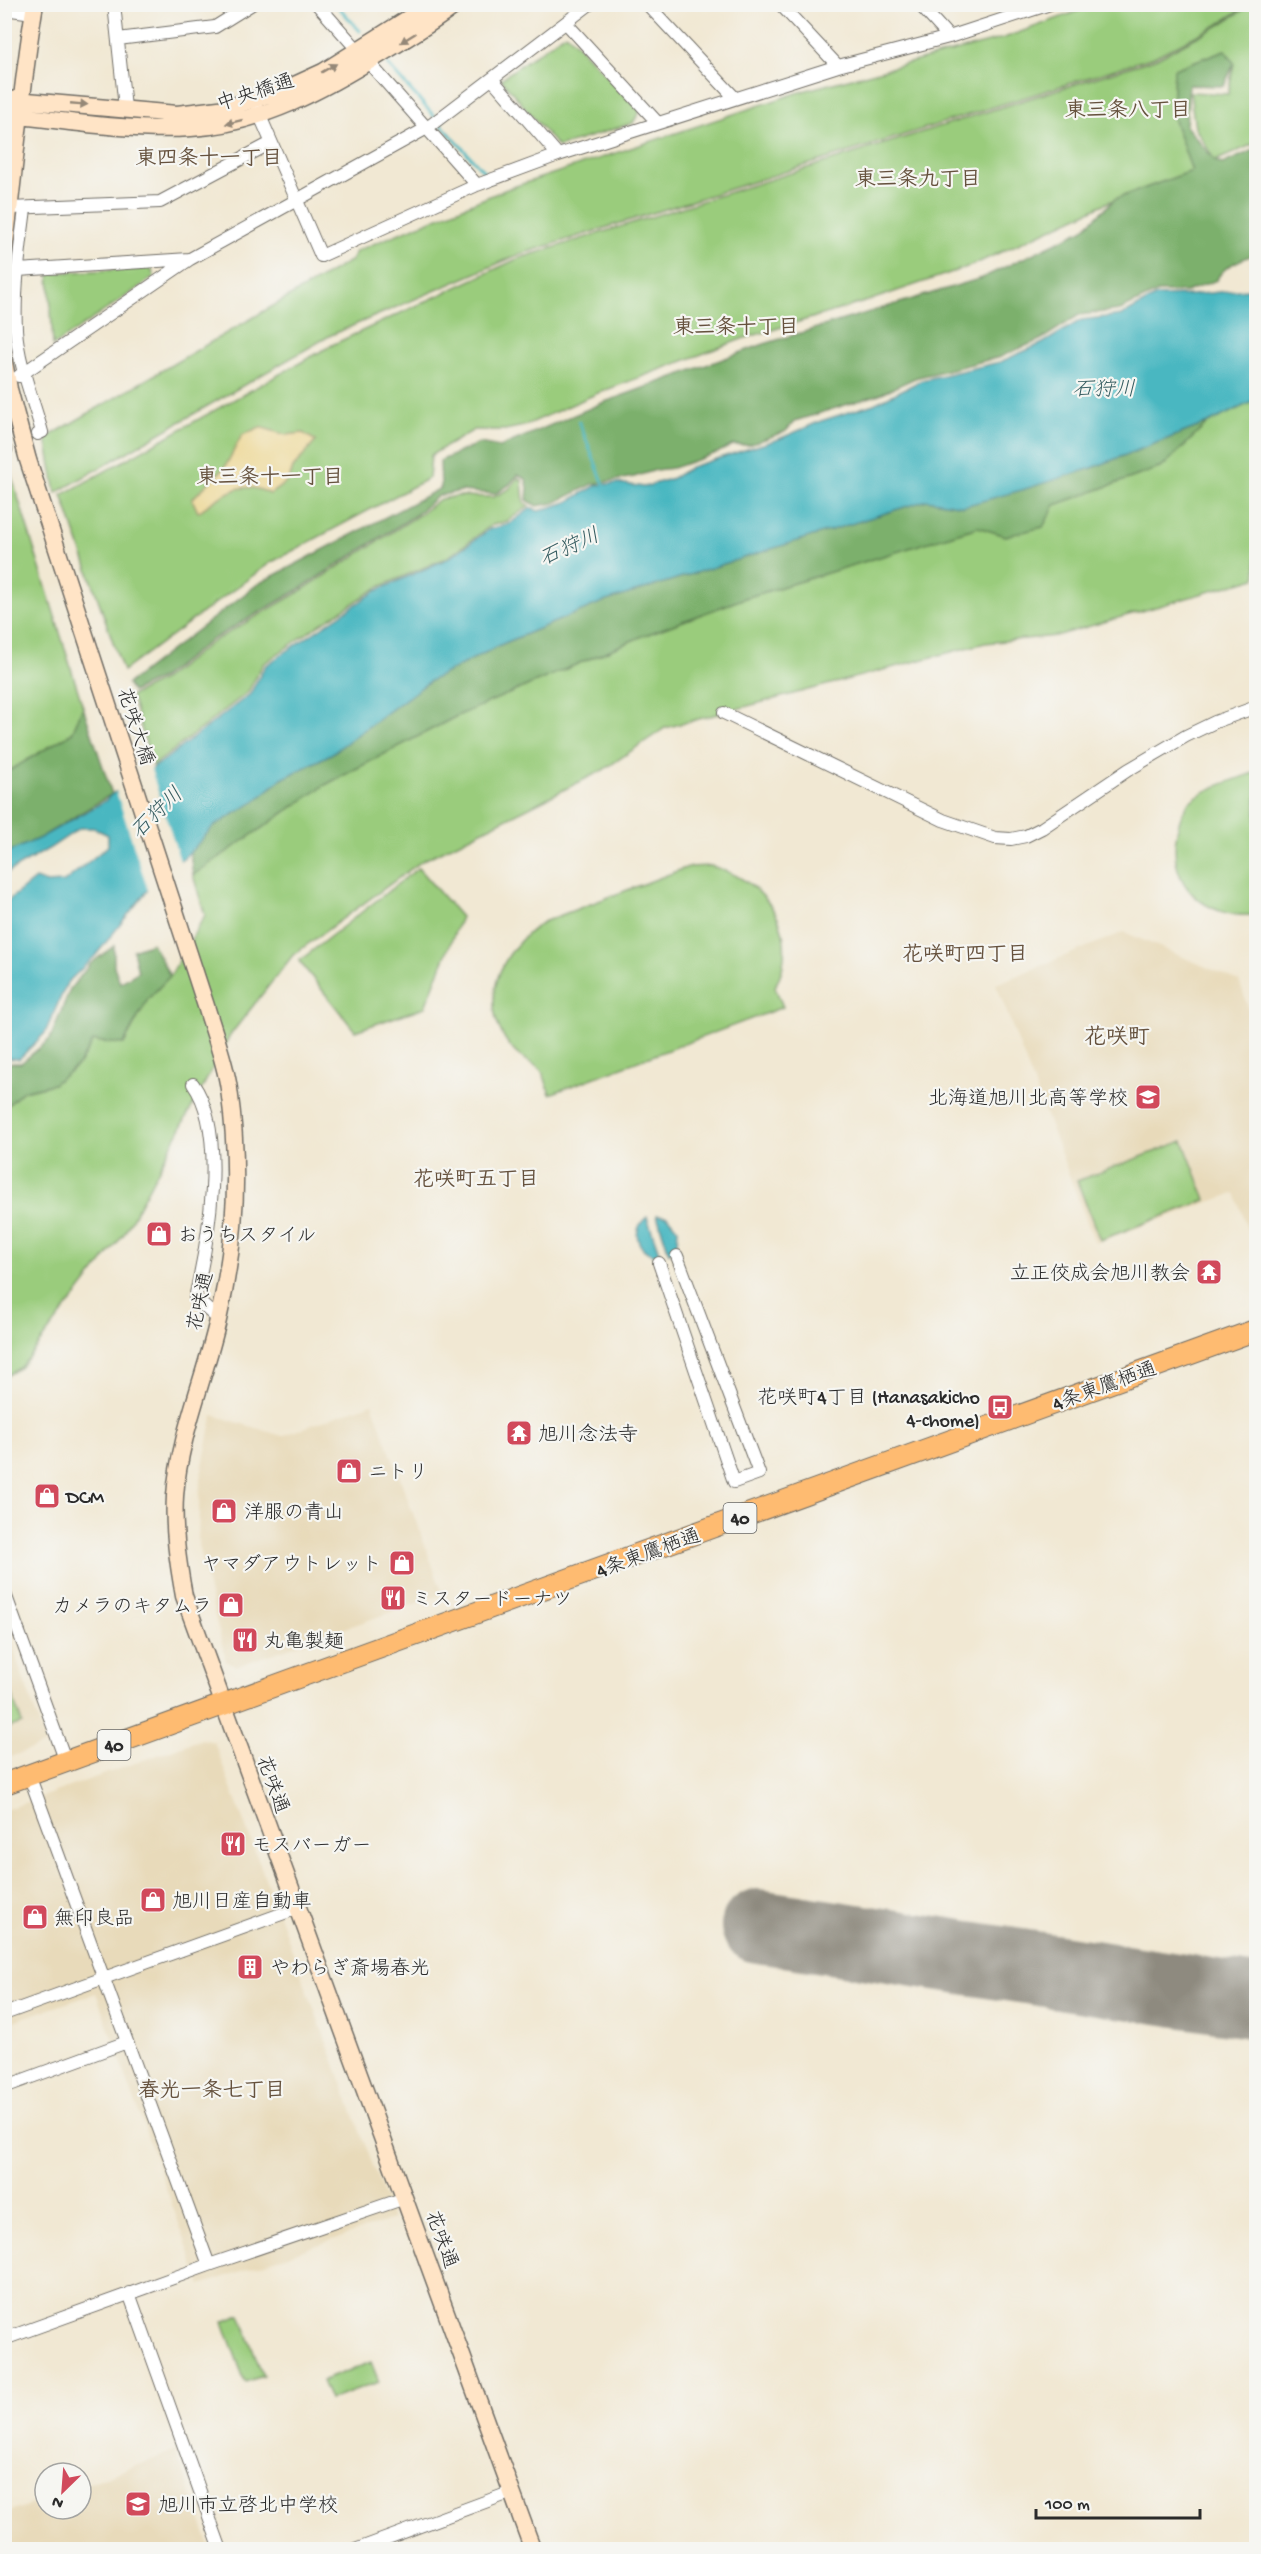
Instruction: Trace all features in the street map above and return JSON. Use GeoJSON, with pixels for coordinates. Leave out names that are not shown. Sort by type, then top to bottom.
{"type":"FeatureCollection","features":[{"type":"Feature","properties":{"kind":"highway","name":"4条東鷹栖通"},"geometry":{"type":"LineString","coordinates":[[4,1784],[1257,1330]]}},
{"type":"Feature","properties":{"kind":"street"},"geometry":{"type":"LineString","coordinates":[[114,4],[125,108]]}},
{"type":"Feature","properties":{"kind":"street"},"geometry":{"type":"LineString","coordinates":[[118,39],[215,27],[252,4]]}},
{"type":"Feature","properties":{"kind":"street"},"geometry":{"type":"LineString","coordinates":[[317,4],[363,57],[435,122],[477,185]]}},
{"type":"Feature","properties":{"kind":"street","name":"中央橋通"},"geometry":{"type":"LineString","coordinates":[[13,107],[125,108],[177,114],[256,107],[301,99],[363,57],[430,4]]}},
{"type":"Feature","properties":{"kind":"street","name":"中央橋通"},"geometry":{"type":"LineString","coordinates":[[363,57],[457,4]]}},
{"type":"Feature","properties":{"kind":"street"},"geometry":{"type":"LineString","coordinates":[[22,374],[190,259],[435,122],[590,4]]}},
{"type":"Feature","properties":{"kind":"street"},"geometry":{"type":"LineString","coordinates":[[647,4],[735,98]]}},
{"type":"Feature","properties":{"kind":"street"},"geometry":{"type":"LineString","coordinates":[[919,4],[949,37]]}},
{"type":"Feature","properties":{"kind":"street"},"geometry":{"type":"LineString","coordinates":[[256,107],[321,256],[477,185],[558,155],[838,66],[949,37],[1050,4]]}},
{"type":"Feature","properties":{"kind":"street"},"geometry":{"type":"LineString","coordinates":[[781,5],[838,66]]}},
{"type":"Feature","properties":{"kind":"street"},"geometry":{"type":"LineString","coordinates":[[4,9],[34,8],[13,107],[12,206],[18,270],[16,330],[22,374],[42,432],[38,434]]}},
{"type":"Feature","properties":{"kind":"street"},"geometry":{"type":"LineString","coordinates":[[566,23],[657,122]]}},
{"type":"Feature","properties":{"kind":"street"},"geometry":{"type":"LineString","coordinates":[[492,79],[558,155]]}},
{"type":"Feature","properties":{"kind":"street","name":"中央橋通"},"geometry":{"type":"LineString","coordinates":[[13,107],[134,127],[190,128],[230,124],[256,107]]}},
{"type":"Feature","properties":{"kind":"street"},"geometry":{"type":"LineString","coordinates":[[12,206],[160,202],[271,143]]}},
{"type":"Feature","properties":{"kind":"street"},"geometry":{"type":"LineString","coordinates":[[4,251],[12,206]]}},
{"type":"Feature","properties":{"kind":"street"},"geometry":{"type":"LineString","coordinates":[[18,270],[190,259]]}},
{"type":"Feature","properties":{"kind":"street","name":"花咲大橋"},"geometry":{"type":"LineString","coordinates":[[4,362],[28,460],[206,1006]]}},
{"type":"Feature","properties":{"kind":"street"},"geometry":{"type":"LineString","coordinates":[[724,713],[943,820],[995,838],[1011,839],[1026,836],[1042,828],[1128,770],[1186,736],[1215,722],[1257,707]]}},
{"type":"Feature","properties":{"kind":"street","name":"花咲通"},"geometry":{"type":"LineString","coordinates":[[206,1006],[229,1087],[235,1147],[236,1197],[230,1256],[218,1319],[180,1456],[175,1496],[175,1526],[184,1596],[533,2550]]}},
{"type":"Feature","properties":{"kind":"street"},"geometry":{"type":"LineString","coordinates":[[193,1084],[201,1095],[208,1116],[212,1184],[208,1242],[195,1298],[218,1319]]}},
{"type":"Feature","properties":{"kind":"street"},"geometry":{"type":"LineString","coordinates":[[659,1263],[734,1482],[759,1473],[677,1256]]}},
{"type":"Feature","properties":{"kind":"street"},"geometry":{"type":"LineString","coordinates":[[4,1591],[66,1762]]}},
{"type":"Feature","properties":{"kind":"street"},"geometry":{"type":"LineString","coordinates":[[29,1775],[208,2265]]}},
{"type":"Feature","properties":{"kind":"street"},"geometry":{"type":"LineString","coordinates":[[4,2014],[297,1908]]}},
{"type":"Feature","properties":{"kind":"street"},"geometry":{"type":"LineString","coordinates":[[4,2087],[127,2042]]}},
{"type":"Feature","properties":{"kind":"street"},"geometry":{"type":"LineString","coordinates":[[4,2340],[208,2265],[405,2198]]}},
{"type":"Feature","properties":{"kind":"street"},"geometry":{"type":"LineString","coordinates":[[129,2294],[221,2550]]}},
{"type":"Feature","properties":{"kind":"street"},"geometry":{"type":"LineString","coordinates":[[355,2550],[512,2492]]}},
{"type":"Feature","properties":{"kind":"shaded area","name":"北海道旭川北高等学校"},"geometry":{"type":"Polygon","coordinates":[[[1124,932],[1239,981],[1256,1027],[1256,1253],[1235,1193],[1095,1243],[996,984],[1124,932]]]}},
{"type":"Feature","properties":{"kind":"shaded area"},"geometry":{"type":"Polygon","coordinates":[[[372,1403],[443,1594],[237,1666],[226,1661],[198,1545],[200,1481],[213,1415],[282,1436],[372,1403]]]}},
{"type":"Feature","properties":{"kind":"shaded area"},"geometry":{"type":"Polygon","coordinates":[[[4,1623],[45,1740],[43,1745],[5,1759],[4,1623]]]}},
{"type":"Feature","properties":{"kind":"shaded area"},"geometry":{"type":"Polygon","coordinates":[[[202,1739],[214,1742],[393,2219],[201,2285],[96,1993],[5,2024],[5,1810],[202,1739]]]}},
{"type":"Feature","properties":{"kind":"shaded area","name":"旭川市立啓北中学校"},"geometry":{"type":"Polygon","coordinates":[[[176,2451],[211,2549],[5,2549],[5,2514],[33,2504],[33,2521],[93,2521],[93,2482],[176,2451]]]}},
{"type":"Feature","properties":{"kind":"green space"},"geometry":{"type":"Polygon","coordinates":[[[1097,4],[1248,5],[1217,25],[1154,57],[518,255],[331,335],[56,493],[46,438],[352,260],[356,251],[507,189],[803,91],[1004,38],[1097,4]]]}},
{"type":"Feature","properties":{"kind":"green space"},"geometry":{"type":"Polygon","coordinates":[[[1251,5],[1256,5],[1256,143],[1215,161],[1195,128],[1190,92],[1228,94],[1234,63],[1225,50],[1174,69],[1172,115],[1192,171],[1115,199],[973,265],[868,301],[742,339],[598,393],[524,426],[505,430],[474,430],[431,455],[429,478],[270,563],[123,671],[62,495],[334,344],[517,259],[1155,59],[1218,26],[1251,5]]]}},
{"type":"Feature","properties":{"kind":"green space"},"geometry":{"type":"Polygon","coordinates":[[[566,33],[640,111],[633,123],[558,147],[501,79],[566,33]]]}},
{"type":"Feature","properties":{"kind":"green space"},"geometry":{"type":"Polygon","coordinates":[[[1225,50],[1234,63],[1224,86],[1189,85],[1186,126],[1215,161],[1222,164],[1256,149],[1256,254],[1228,267],[1217,280],[1186,292],[1158,292],[1120,310],[1079,315],[1042,339],[1000,357],[915,378],[880,394],[795,421],[786,431],[749,445],[733,445],[673,468],[593,484],[554,503],[537,506],[527,500],[526,479],[518,475],[509,485],[495,494],[461,491],[438,496],[417,514],[298,590],[211,640],[163,677],[132,692],[127,684],[258,584],[441,488],[440,461],[479,443],[500,447],[602,403],[764,344],[982,278],[1082,230],[1115,199],[1192,171],[1172,115],[1174,69],[1225,50]]]}},
{"type":"Feature","properties":{"kind":"green space"},"geometry":{"type":"Polygon","coordinates":[[[151,268],[154,277],[53,346],[49,273],[151,268]]]}},
{"type":"Feature","properties":{"kind":"green space"},"geometry":{"type":"Polygon","coordinates":[[[1256,400],[1256,578],[1056,636],[985,643],[665,728],[603,770],[422,861],[293,955],[231,1034],[124,1234],[21,1367],[5,1377],[5,1108],[23,1091],[53,1084],[79,1064],[93,1041],[124,1044],[148,999],[170,976],[205,915],[193,875],[325,785],[457,716],[640,637],[745,598],[978,527],[1006,536],[1055,505],[1162,467],[1208,423],[1256,400]]]}},
{"type":"Feature","properties":{"kind":"green space"},"geometry":{"type":"Polygon","coordinates":[[[1208,423],[1162,467],[1055,505],[1043,527],[1006,536],[978,527],[745,598],[640,637],[457,716],[325,785],[193,875],[190,852],[214,826],[254,802],[280,780],[331,754],[430,681],[500,645],[600,603],[927,500],[964,506],[1092,468],[1208,423]]]}},
{"type":"Feature","properties":{"kind":"green space"},"geometry":{"type":"Polygon","coordinates":[[[5,455],[83,707],[72,733],[5,774],[5,455]]]}},
{"type":"Feature","properties":{"kind":"green space"},"geometry":{"type":"Polygon","coordinates":[[[518,478],[522,480],[524,502],[529,506],[507,521],[492,525],[448,557],[377,588],[322,623],[263,664],[248,692],[153,766],[131,696],[164,679],[212,642],[299,592],[440,499],[459,496],[494,497],[509,489],[518,478]]]}},
{"type":"Feature","properties":{"kind":"green space"},"geometry":{"type":"Polygon","coordinates":[[[83,707],[112,794],[40,838],[5,854],[4,774],[72,733],[83,707]]]}},
{"type":"Feature","properties":{"kind":"green space"},"geometry":{"type":"Polygon","coordinates":[[[1256,772],[1256,915],[1238,915],[1206,904],[1193,895],[1184,883],[1175,851],[1177,832],[1182,814],[1193,799],[1215,787],[1256,772]]]}},
{"type":"Feature","properties":{"kind":"green space"},"geometry":{"type":"Polygon","coordinates":[[[711,866],[727,872],[756,889],[776,915],[782,930],[784,947],[782,968],[775,987],[783,1007],[550,1094],[542,1071],[514,1051],[502,1033],[495,1016],[494,998],[497,980],[514,948],[543,922],[688,867],[711,866]]]}},
{"type":"Feature","properties":{"kind":"green space"},"geometry":{"type":"Polygon","coordinates":[[[418,868],[461,917],[425,1007],[355,1031],[299,961],[418,868]]]}},
{"type":"Feature","properties":{"kind":"green space"},"geometry":{"type":"Polygon","coordinates":[[[152,943],[170,976],[148,999],[123,1044],[93,1041],[79,1064],[53,1084],[23,1091],[5,1108],[5,1063],[21,1063],[50,1039],[70,989],[90,964],[114,946],[114,966],[120,983],[138,972],[133,950],[152,943]]]}},
{"type":"Feature","properties":{"kind":"green space"},"geometry":{"type":"Polygon","coordinates":[[[1183,1141],[1206,1200],[1100,1240],[1077,1181],[1183,1141]]]}},
{"type":"Feature","properties":{"kind":"green space"},"geometry":{"type":"Polygon","coordinates":[[[5,1677],[22,1723],[4,1729],[5,1677]]]}},
{"type":"Feature","properties":{"kind":"green space"},"geometry":{"type":"Polygon","coordinates":[[[240,2315],[263,2376],[245,2382],[223,2322],[240,2315]]]}},
{"type":"Feature","properties":{"kind":"green space"},"geometry":{"type":"Polygon","coordinates":[[[371,2362],[379,2382],[330,2400],[322,2381],[371,2362]]]}},
{"type":"Feature","properties":{"kind":"sand"},"geometry":{"type":"Polygon","coordinates":[[[260,427],[286,435],[303,433],[316,441],[293,468],[289,480],[270,494],[260,489],[241,488],[224,495],[198,512],[192,499],[225,467],[242,435],[260,427]]]}},
{"type":"Feature","properties":{"kind":"water","name":"石狩川"},"geometry":{"type":"Polygon","coordinates":[[[1256,288],[1256,400],[1208,423],[1092,468],[1022,490],[964,506],[927,500],[600,603],[500,645],[430,681],[331,754],[280,780],[254,802],[214,826],[190,852],[146,892],[95,956],[67,983],[45,1033],[19,1059],[5,1058],[5,903],[35,879],[47,883],[64,882],[108,846],[108,835],[94,828],[80,828],[5,874],[4,854],[40,838],[105,801],[112,794],[159,764],[250,694],[265,666],[376,591],[449,558],[490,529],[509,524],[531,508],[539,511],[567,502],[597,485],[618,483],[644,487],[673,478],[691,467],[779,439],[821,421],[874,404],[922,380],[1000,362],[1043,343],[1081,320],[1123,315],[1156,296],[1256,288]]]}},
{"type":"Feature","properties":{"kind":"water"},"geometry":{"type":"Polygon","coordinates":[[[657,1215],[667,1216],[678,1229],[677,1244],[669,1253],[657,1215]]]}},
{"type":"Feature","properties":{"kind":"water"},"geometry":{"type":"Polygon","coordinates":[[[647,1217],[660,1255],[646,1251],[638,1241],[638,1229],[647,1217]]]}},
{"type":"Feature","properties":{"kind":"pier"},"geometry":{"type":"Polygon","coordinates":[[[150,766],[181,864],[149,893],[115,788],[150,766]]]}},
{"type":"Feature","properties":{"kind":"waterway"},"geometry":{"type":"LineString","coordinates":[[336,4],[360,31]]}},
{"type":"Feature","properties":{"kind":"waterway"},"geometry":{"type":"LineString","coordinates":[[388,65],[435,117]]}},
{"type":"Feature","properties":{"kind":"waterway"},"geometry":{"type":"LineString","coordinates":[[439,122],[486,174]]}},
{"type":"Feature","properties":{"kind":"waterway"},"geometry":{"type":"LineString","coordinates":[[579,422],[605,487]]}},
{"type":"Feature","properties":{"kind":"runway"},"geometry":{"type":"LineString","coordinates":[[758,1926],[1256,2002]]}},
{"type":"Feature","properties":{"kind":"place","name":"北海道旭川北高等学校"},"geometry":{"type":"Point","coordinates":[1148,1097]}},
{"type":"Feature","properties":{"kind":"place","name":"おうちスタイル"},"geometry":{"type":"Point","coordinates":[159,1234]}},
{"type":"Feature","properties":{"kind":"place","name":"立正佼成会旭川教会"},"geometry":{"type":"Point","coordinates":[1209,1272]}},
{"type":"Feature","properties":{"kind":"place","name":"花咲町4丁目 (Hanasakicho 4-chome)"},"geometry":{"type":"Point","coordinates":[1000,1407]}},
{"type":"Feature","properties":{"kind":"place","name":"旭川念法寺"},"geometry":{"type":"Point","coordinates":[519,1433]}},
{"type":"Feature","properties":{"kind":"place","name":"ニトリ"},"geometry":{"type":"Point","coordinates":[349,1471]}},
{"type":"Feature","properties":{"kind":"place","name":"DCM"},"geometry":{"type":"Point","coordinates":[47,1496]}},
{"type":"Feature","properties":{"kind":"place","name":"洋服の青山"},"geometry":{"type":"Point","coordinates":[224,1511]}},
{"type":"Feature","properties":{"kind":"place","name":"ヤマダアウトレット"},"geometry":{"type":"Point","coordinates":[402,1563]}},
{"type":"Feature","properties":{"kind":"place","name":"ミスタードーナツ"},"geometry":{"type":"Point","coordinates":[393,1598]}},
{"type":"Feature","properties":{"kind":"place","name":"カメラのキタムラ"},"geometry":{"type":"Point","coordinates":[231,1605]}},
{"type":"Feature","properties":{"kind":"place","name":"丸亀製麺"},"geometry":{"type":"Point","coordinates":[245,1640]}},
{"type":"Feature","properties":{"kind":"place","name":"モスバーガー"},"geometry":{"type":"Point","coordinates":[233,1844]}},
{"type":"Feature","properties":{"kind":"place","name":"旭川日産自動車"},"geometry":{"type":"Point","coordinates":[153,1900]}},
{"type":"Feature","properties":{"kind":"place","name":"無印良品"},"geometry":{"type":"Point","coordinates":[35,1917]}},
{"type":"Feature","properties":{"kind":"place","name":"やわらぎ斎場春光"},"geometry":{"type":"Point","coordinates":[250,1967]}},
{"type":"Feature","properties":{"kind":"place","name":"旭川市立啓北中学校"},"geometry":{"type":"Point","coordinates":[138,2504]}},
{"type":"Feature","properties":{"kind":"district","name":"東三条八丁目"},"geometry":{"type":"Point","coordinates":[1128,109]}},
{"type":"Feature","properties":{"kind":"district","name":"東四条十一丁目"},"geometry":{"type":"Point","coordinates":[209,157]}},
{"type":"Feature","properties":{"kind":"district","name":"東三条九丁目"},"geometry":{"type":"Point","coordinates":[918,178]}},
{"type":"Feature","properties":{"kind":"district","name":"東三条十丁目"},"geometry":{"type":"Point","coordinates":[736,326]}},
{"type":"Feature","properties":{"kind":"district","name":"東三条十一丁目"},"geometry":{"type":"Point","coordinates":[270,476]}},
{"type":"Feature","properties":{"kind":"district","name":"花咲町四丁目"},"geometry":{"type":"Point","coordinates":[965,953]}},
{"type":"Feature","properties":{"kind":"district","name":"花咲町"},"geometry":{"type":"Point","coordinates":[1117,1035]}},
{"type":"Feature","properties":{"kind":"district","name":"花咲町五丁目"},"geometry":{"type":"Point","coordinates":[476,1178]}},
{"type":"Feature","properties":{"kind":"district","name":"春光一条七丁目"},"geometry":{"type":"Point","coordinates":[212,2089]}}]}
